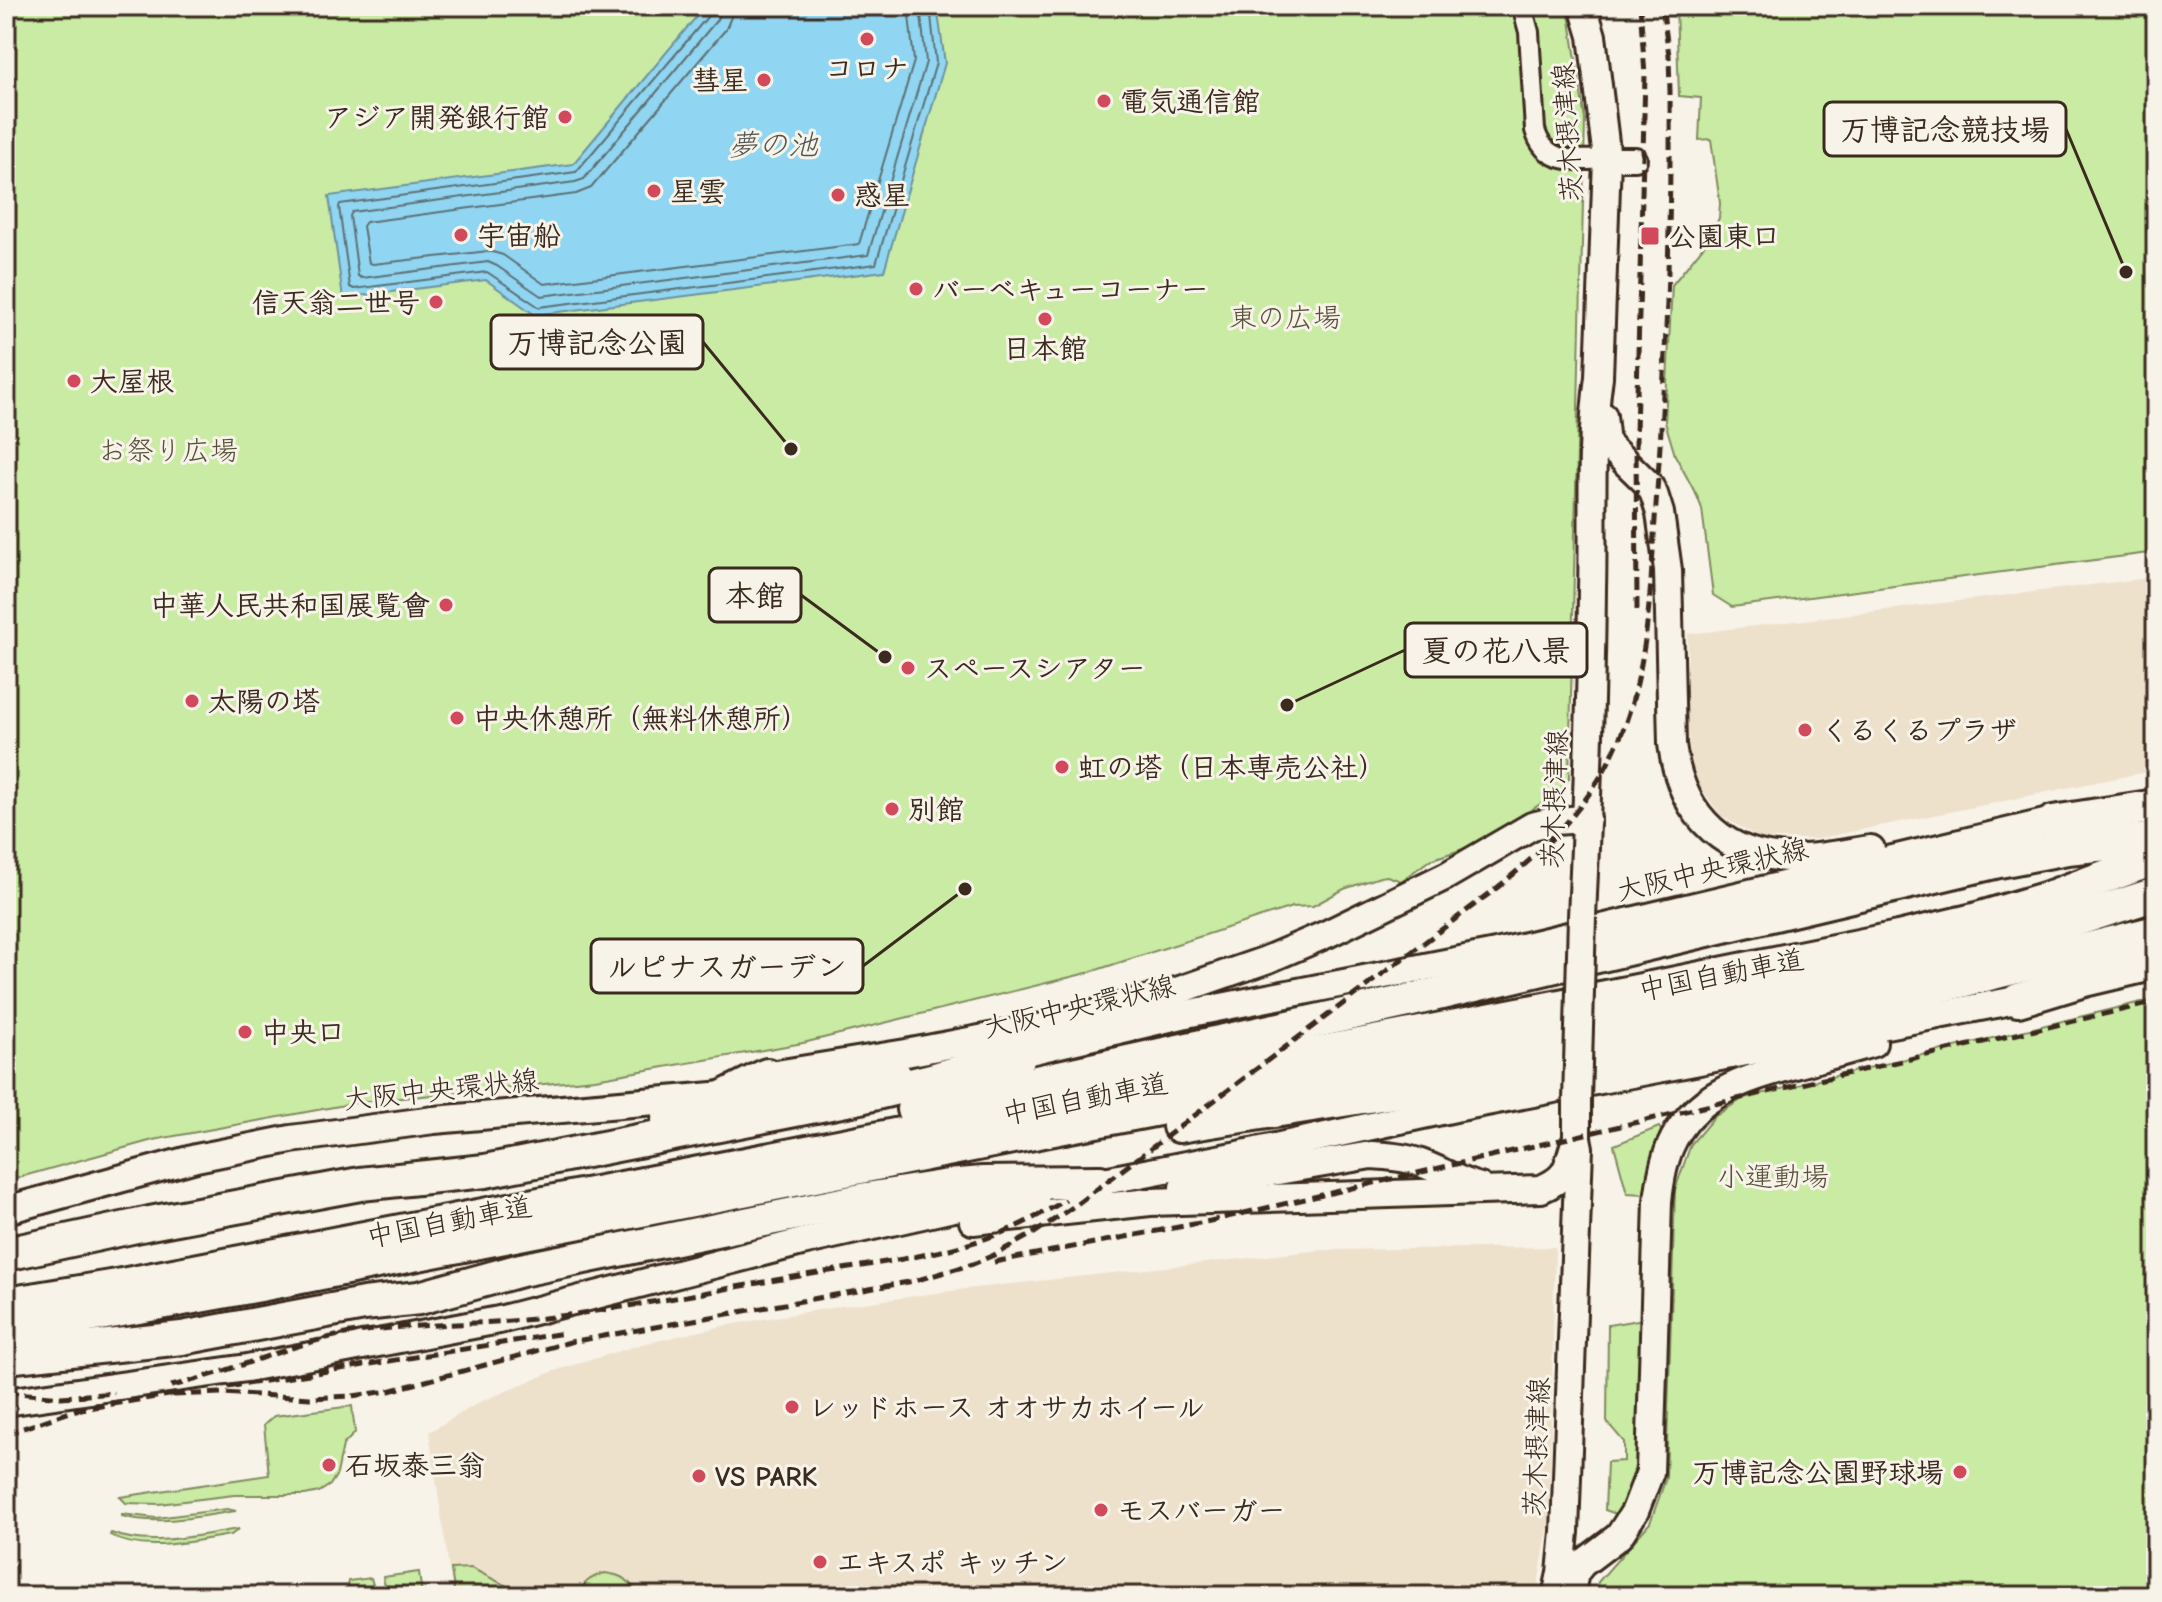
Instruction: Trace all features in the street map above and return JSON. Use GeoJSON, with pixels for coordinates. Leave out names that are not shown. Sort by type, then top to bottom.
{"type":"FeatureCollection","features":[{"type":"Feature","properties":{"kind":"highway"},"geometry":{"type":"LineString","coordinates":[[2053,822],[2156,806]]}},
{"type":"Feature","properties":{"kind":"highway"},"geometry":{"type":"LineString","coordinates":[[341,1242],[588,1179],[1403,1002],[1999,861],[2067,848],[2156,839]]}},
{"type":"Feature","properties":{"kind":"highway","name":"中国自動車道"},"geometry":{"type":"LineString","coordinates":[[6,1331],[1771,993],[1900,952],[1974,920],[2045,899],[2156,858]]}},
{"type":"Feature","properties":{"kind":"highway","name":"中国自動車道"},"geometry":{"type":"LineString","coordinates":[[6,1304],[117,1286],[1585,1001],[2031,934],[2156,894]]}},
{"type":"Feature","properties":{"kind":"highway"},"geometry":{"type":"LineString","coordinates":[[616,1216],[714,1208],[1076,1142],[1460,1082],[1860,1004],[2156,932]]}},
{"type":"Feature","properties":{"kind":"highway"},"geometry":{"type":"LineString","coordinates":[[2018,1000],[2156,963]]}},
{"type":"Feature","properties":{"kind":"highway"},"geometry":{"type":"LineString","coordinates":[[360,1184],[485,1171],[856,1098],[1021,1054]]}},
{"type":"Feature","properties":{"kind":"highway"},"geometry":{"type":"LineString","coordinates":[[6,1254],[659,1122],[698,1110],[767,1075]]}},
{"type":"Feature","properties":{"kind":"highway"},"geometry":{"type":"LineString","coordinates":[[6,1357],[182,1338],[364,1304],[419,1298],[521,1270],[948,1186],[1100,1182]]}},
{"type":"Feature","properties":{"kind":"main road","name":"茨木摂津線"},"geometry":{"type":"LineString","coordinates":[[1556,1596],[1565,1532],[1579,1148],[1577,1101],[1587,819],[1593,443],[1599,377],[1607,159],[1592,36],[1583,6]]}},
{"type":"Feature","properties":{"kind":"main road"},"geometry":{"type":"LineString","coordinates":[[1599,377],[1606,443],[1649,485],[1660,513],[1668,570],[1672,744],[1681,784],[1697,815],[1709,828],[1739,847],[1757,854],[1788,857],[1820,857],[1932,839],[1993,835]]}},
{"type":"Feature","properties":{"kind":"main road","name":"大阪中央環状線"},"geometry":{"type":"LineString","coordinates":[[6,1210],[181,1162],[291,1139],[434,1120],[807,1088],[1021,1054],[1186,1014],[1481,956],[2156,796]]}},
{"type":"Feature","properties":{"kind":"main road"},"geometry":{"type":"LineString","coordinates":[[557,1109],[906,1053],[1096,1015],[1266,960],[1327,934],[1446,876],[1532,826],[1587,819]]}},
{"type":"Feature","properties":{"kind":"main road"},"geometry":{"type":"LineString","coordinates":[[6,1402],[247,1368],[499,1320],[802,1242],[949,1209],[1238,1155],[1455,1108],[2156,976]]}},
{"type":"Feature","properties":{"kind":"main road"},"geometry":{"type":"LineString","coordinates":[[1570,1596],[1575,1573],[1582,1564],[1619,1536],[1635,1511],[1650,1472],[1658,1201],[1664,1162],[1680,1128],[1703,1105],[1731,1086],[1912,1031],[1971,1009]]}},
{"type":"Feature","properties":{"kind":"main road"},"geometry":{"type":"LineString","coordinates":[[802,1242],[1124,1204],[1541,1189],[1560,1179],[1566,1172],[1577,1138]]}},
{"type":"Feature","properties":{"kind":"main road"},"geometry":{"type":"LineString","coordinates":[[1100,1182],[1164,1189],[1188,1187],[1371,1155],[1418,1162],[1471,1185],[1499,1191]]}},
{"type":"Feature","properties":{"kind":"street"},"geometry":{"type":"LineString","coordinates":[[1522,6],[1529,32],[1538,141],[1556,157],[1563,159],[1635,159]]}},
{"type":"Feature","properties":{"kind":"shaded area"},"geometry":{"type":"Polygon","coordinates":[[[2156,577],[2156,770],[1816,839],[1761,839],[1721,816],[1693,777],[1686,719],[1688,634],[2156,577]]]}},
{"type":"Feature","properties":{"kind":"shaded area"},"geometry":{"type":"Polygon","coordinates":[[[1555,1247],[1549,1523],[1536,1596],[453,1596],[429,1432],[480,1402],[554,1371],[642,1344],[728,1325],[965,1289],[1321,1250],[1555,1247]]]}},
{"type":"Feature","properties":{"kind":"green space"},"geometry":{"type":"Polygon","coordinates":[[[6,6],[1566,6],[1585,120],[1569,778],[1560,791],[1481,843],[1430,860],[1401,881],[1380,877],[1344,889],[1313,906],[1292,907],[1087,973],[803,1043],[595,1079],[361,1102],[153,1140],[6,1181],[6,6]]]}},
{"type":"Feature","properties":{"kind":"green space"},"geometry":{"type":"Polygon","coordinates":[[[1676,6],[2156,6],[2156,552],[1732,607],[1713,595],[1702,509],[1675,455],[1665,422],[1672,285],[1710,238],[1719,218],[1720,203],[1711,139],[1699,140],[1701,98],[1679,96],[1676,6]]]}},
{"type":"Feature","properties":{"kind":"green space","name":"小運動場"},"geometry":{"type":"Polygon","coordinates":[[[2156,1001],[2156,1596],[1594,1596],[1598,1582],[1650,1523],[1666,1478],[1675,1190],[1691,1144],[1714,1117],[1744,1098],[2141,1002],[2156,1001]]]}},
{"type":"Feature","properties":{"kind":"green space"},"geometry":{"type":"Polygon","coordinates":[[[1659,1127],[1666,1138],[1645,1194],[1627,1193],[1614,1145],[1659,1127]]]}},
{"type":"Feature","properties":{"kind":"green space"},"geometry":{"type":"Polygon","coordinates":[[[1644,1319],[1641,1442],[1619,1515],[1605,1510],[1607,1462],[1624,1461],[1624,1442],[1607,1422],[1608,1325],[1644,1319]]]}},
{"type":"Feature","properties":{"kind":"green space"},"geometry":{"type":"Polygon","coordinates":[[[352,1406],[355,1433],[343,1445],[337,1474],[330,1485],[319,1492],[305,1495],[234,1495],[159,1504],[126,1503],[120,1497],[269,1475],[264,1425],[274,1416],[352,1406]]]}},
{"type":"Feature","properties":{"kind":"green space"},"geometry":{"type":"Polygon","coordinates":[[[227,1509],[236,1511],[165,1520],[122,1516],[156,1518],[227,1509]]]}},
{"type":"Feature","properties":{"kind":"green space"},"geometry":{"type":"Polygon","coordinates":[[[239,1529],[231,1535],[154,1545],[124,1541],[110,1535],[158,1540],[239,1529]]]}},
{"type":"Feature","properties":{"kind":"green space"},"geometry":{"type":"Polygon","coordinates":[[[471,1568],[511,1588],[519,1596],[455,1596],[451,1569],[471,1568]]]}},
{"type":"Feature","properties":{"kind":"green space"},"geometry":{"type":"Polygon","coordinates":[[[419,1572],[422,1596],[387,1596],[383,1577],[419,1572]]]}},
{"type":"Feature","properties":{"kind":"green space"},"geometry":{"type":"Polygon","coordinates":[[[605,1573],[625,1579],[638,1595],[577,1596],[588,1581],[605,1573]]]}},
{"type":"Feature","properties":{"kind":"green space"},"geometry":{"type":"Polygon","coordinates":[[[371,1578],[376,1596],[349,1596],[348,1581],[371,1578]]]}},
{"type":"Feature","properties":{"kind":"water","name":"夢の池"},"geometry":{"type":"Polygon","coordinates":[[[702,6],[937,6],[945,63],[884,271],[535,315],[486,280],[343,298],[329,196],[573,164],[702,10],[702,6]]]}},
{"type":"Feature","properties":{"kind":"railway"},"geometry":{"type":"LineString","coordinates":[[1637,610],[1636,434],[1645,75],[1640,6]]}},
{"type":"Feature","properties":{"kind":"railway"},"geometry":{"type":"LineString","coordinates":[[173,1395],[222,1393],[310,1398],[389,1391],[570,1342],[914,1281],[973,1264],[1036,1232],[1077,1204],[1498,887],[1532,857],[1579,808],[1604,770],[1627,720],[1642,660],[1652,567],[1667,298],[1670,92],[1669,55],[1662,6]]}},
{"type":"Feature","properties":{"kind":"railway"},"geometry":{"type":"LineString","coordinates":[[994,1262],[1210,1221],[2156,1002]]}},
{"type":"Feature","properties":{"kind":"railway"},"geometry":{"type":"LineString","coordinates":[[171,1386],[309,1343],[357,1332],[577,1314],[926,1254],[996,1235],[1066,1200]]}},
{"type":"Feature","properties":{"kind":"railway"},"geometry":{"type":"LineString","coordinates":[[228,1387],[564,1333]]}},
{"type":"Feature","properties":{"kind":"railway"},"geometry":{"type":"LineString","coordinates":[[6,1392],[61,1397],[114,1393]]}},
{"type":"Feature","properties":{"kind":"railway"},"geometry":{"type":"LineString","coordinates":[[6,1434],[76,1410],[181,1393]]}},
{"type":"Feature","properties":{"kind":"place","name":"コロナ"},"geometry":{"type":"Point","coordinates":[867,39]}},
{"type":"Feature","properties":{"kind":"place","name":"彗星"},"geometry":{"type":"Point","coordinates":[764,80]}},
{"type":"Feature","properties":{"kind":"place","name":"電気通信館"},"geometry":{"type":"Point","coordinates":[1104,101]}},
{"type":"Feature","properties":{"kind":"place","name":"アジア開発銀行館"},"geometry":{"type":"Point","coordinates":[565,117]}},
{"type":"Feature","properties":{"kind":"place","name":"星雲"},"geometry":{"type":"Point","coordinates":[654,191]}},
{"type":"Feature","properties":{"kind":"place","name":"惑星"},"geometry":{"type":"Point","coordinates":[838,195]}},
{"type":"Feature","properties":{"kind":"place","name":"宇宙船"},"geometry":{"type":"Point","coordinates":[461,235]}},
{"type":"Feature","properties":{"kind":"place","name":"公園東口"},"geometry":{"type":"Point","coordinates":[1650,236]}},
{"type":"Feature","properties":{"kind":"place","name":"万博記念競技場"},"geometry":{"type":"Point","coordinates":[2126,272]}},
{"type":"Feature","properties":{"kind":"place","name":"バーベキューコーナー"},"geometry":{"type":"Point","coordinates":[916,289]}},
{"type":"Feature","properties":{"kind":"place","name":"信天翁二世号"},"geometry":{"type":"Point","coordinates":[436,302]}},
{"type":"Feature","properties":{"kind":"place","name":"日本館"},"geometry":{"type":"Point","coordinates":[1045,319]}},
{"type":"Feature","properties":{"kind":"place","name":"大屋根"},"geometry":{"type":"Point","coordinates":[74,381]}},
{"type":"Feature","properties":{"kind":"place","name":"万博記念公園"},"geometry":{"type":"Point","coordinates":[791,449]}},
{"type":"Feature","properties":{"kind":"place","name":"中華人民共和国展覧會"},"geometry":{"type":"Point","coordinates":[446,605]}},
{"type":"Feature","properties":{"kind":"place","name":"本館"},"geometry":{"type":"Point","coordinates":[885,657]}},
{"type":"Feature","properties":{"kind":"place","name":"スペースシアター"},"geometry":{"type":"Point","coordinates":[908,668]}},
{"type":"Feature","properties":{"kind":"place","name":"太陽の塔"},"geometry":{"type":"Point","coordinates":[192,701]}},
{"type":"Feature","properties":{"kind":"place","name":"夏の花八景"},"geometry":{"type":"Point","coordinates":[1287,705]}},
{"type":"Feature","properties":{"kind":"place","name":"中央休憩所（無料休憩所）"},"geometry":{"type":"Point","coordinates":[457,718]}},
{"type":"Feature","properties":{"kind":"place","name":"くるくるプラザ"},"geometry":{"type":"Point","coordinates":[1805,730]}},
{"type":"Feature","properties":{"kind":"place","name":"虹の塔（日本専売公社）"},"geometry":{"type":"Point","coordinates":[1062,767]}},
{"type":"Feature","properties":{"kind":"place","name":"別館"},"geometry":{"type":"Point","coordinates":[892,809]}},
{"type":"Feature","properties":{"kind":"place","name":"ルピナスガーデン"},"geometry":{"type":"Point","coordinates":[965,889]}},
{"type":"Feature","properties":{"kind":"place","name":"中央口"},"geometry":{"type":"Point","coordinates":[245,1032]}},
{"type":"Feature","properties":{"kind":"place","name":"レッドホース オオサカホイール"},"geometry":{"type":"Point","coordinates":[792,1407]}},
{"type":"Feature","properties":{"kind":"place","name":"石坂泰三翁"},"geometry":{"type":"Point","coordinates":[329,1465]}},
{"type":"Feature","properties":{"kind":"place","name":"万博記念公園野球場"},"geometry":{"type":"Point","coordinates":[1960,1472]}},
{"type":"Feature","properties":{"kind":"place","name":"VS PARK"},"geometry":{"type":"Point","coordinates":[699,1476]}},
{"type":"Feature","properties":{"kind":"place","name":"モスバーガー"},"geometry":{"type":"Point","coordinates":[1101,1510]}},
{"type":"Feature","properties":{"kind":"place","name":"エキスポ キッチン"},"geometry":{"type":"Point","coordinates":[820,1562]}},
{"type":"Feature","properties":{"kind":"park label","name":"東の広場"},"geometry":{"type":"Point","coordinates":[1285,317]}},
{"type":"Feature","properties":{"kind":"park label","name":"お祭り広場"},"geometry":{"type":"Point","coordinates":[168,450]}}]}
